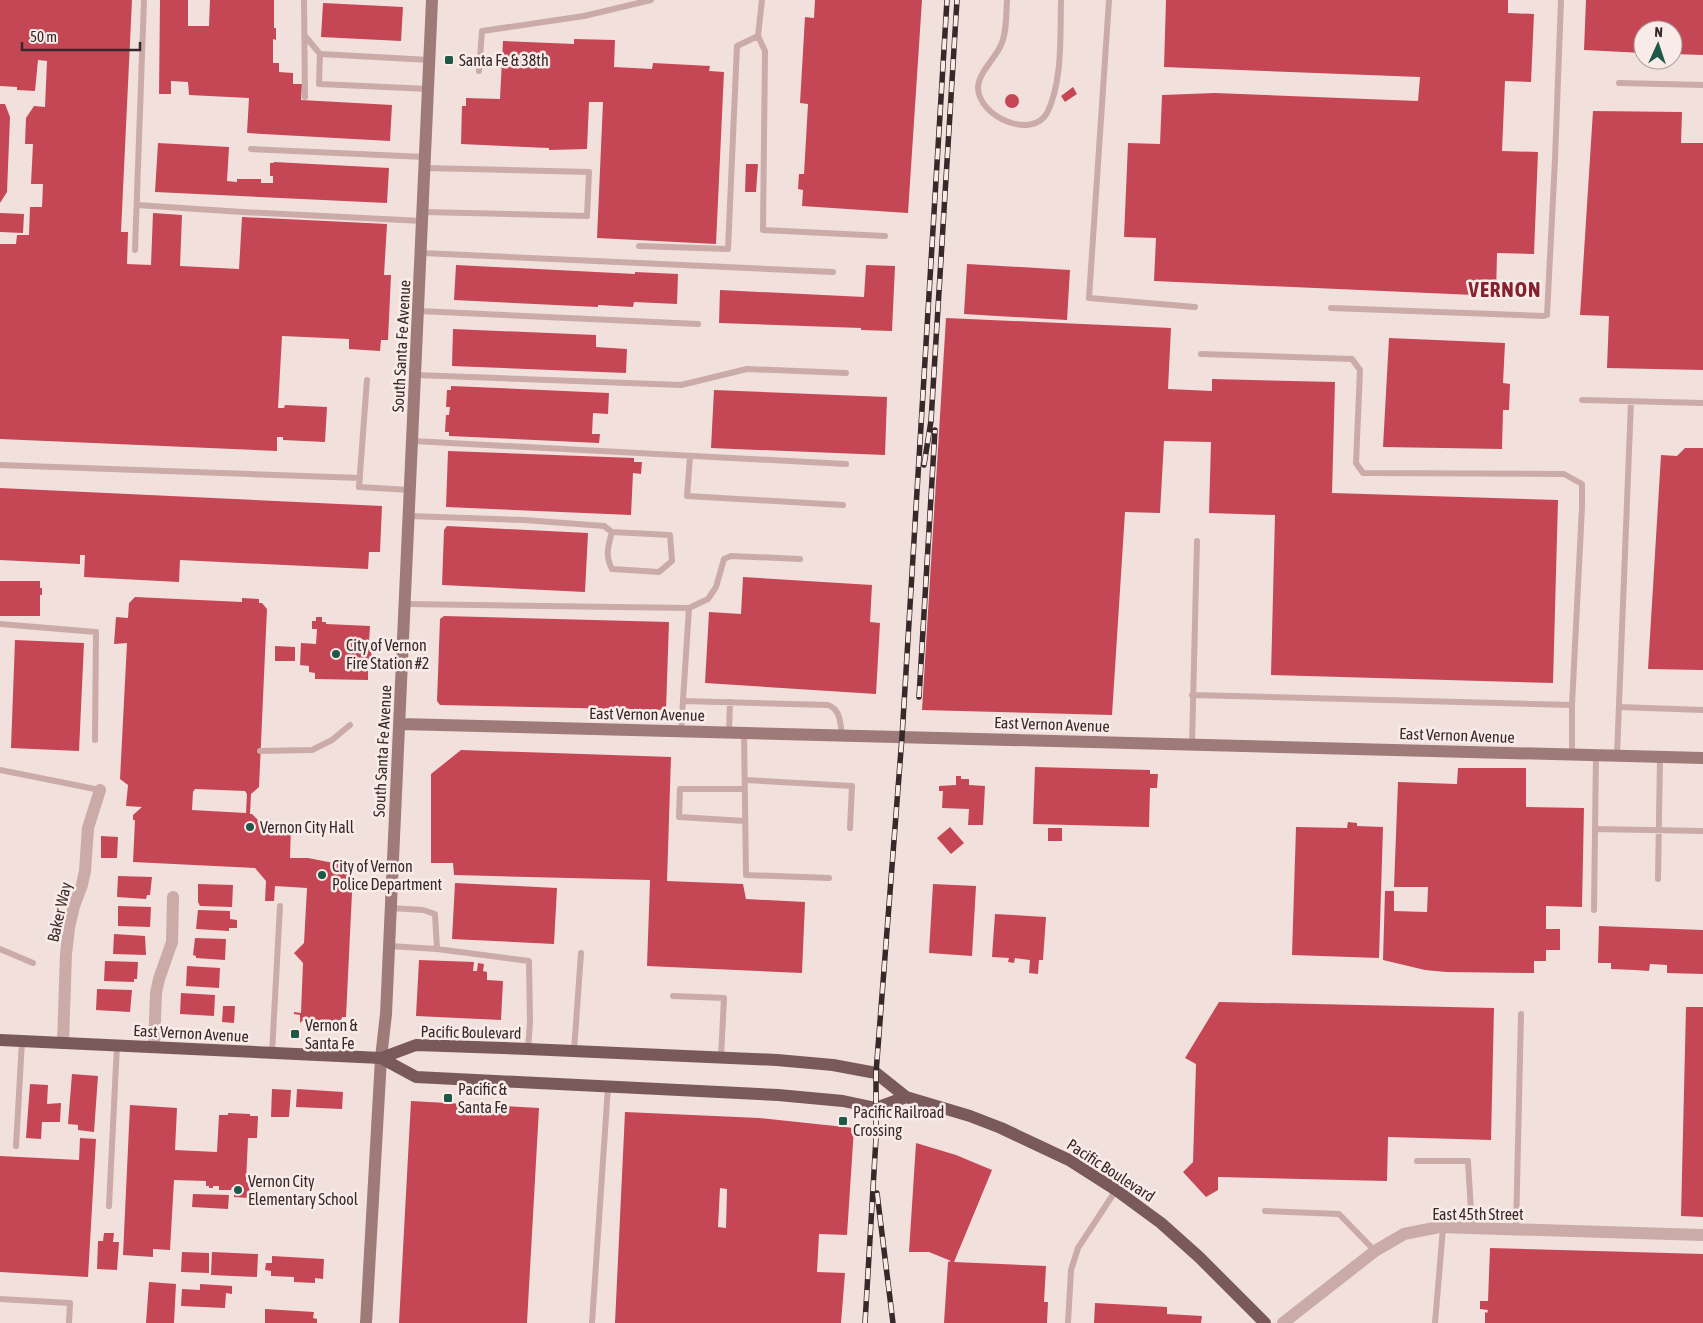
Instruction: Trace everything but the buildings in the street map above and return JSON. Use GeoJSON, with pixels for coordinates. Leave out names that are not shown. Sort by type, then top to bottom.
{"type":"FeatureCollection","features":[{"type":"Feature","properties":{"kind":"main road","name":"South Santa Fe Avenue"},"geometry":{"type":"LineString","coordinates":[[366,1323],[381,1058],[386,1014],[432,0]]}},
{"type":"Feature","properties":{"kind":"main road","name":"East Vernon Avenue"},"geometry":{"type":"LineString","coordinates":[[400,724],[1703,758]]}},
{"type":"Feature","properties":{"kind":"main road","name":"East Vernon Avenue"},"geometry":{"type":"LineString","coordinates":[[0,1040],[381,1058]]}},
{"type":"Feature","properties":{"kind":"main road","name":"Pacific Boulevard"},"geometry":{"type":"LineString","coordinates":[[381,1058],[416,1046],[528,1049],[721,1057],[833,1065],[876,1073],[906,1097],[970,1116],[1001,1128],[1069,1160],[1116,1190],[1162,1223],[1265,1323]]}},
{"type":"Feature","properties":{"kind":"main road"},"geometry":{"type":"LineString","coordinates":[[381,1058],[416,1077],[778,1095],[843,1101],[876,1108],[906,1097]]}},
{"type":"Feature","properties":{"kind":"street","name":"Baker Way"},"geometry":{"type":"LineString","coordinates":[[62,1042],[69,928],[85,872],[88,828],[100,790]]}},
{"type":"Feature","properties":{"kind":"street"},"geometry":{"type":"LineString","coordinates":[[154,1047],[156,993],[172,942],[174,898]]}},
{"type":"Feature","properties":{"kind":"street","name":"East 45th Street"},"geometry":{"type":"LineString","coordinates":[[1283,1323],[1375,1251],[1404,1234],[1443,1228],[1472,1228],[1703,1234]]}},
{"type":"Feature","properties":{"kind":"lane"},"geometry":{"type":"LineString","coordinates":[[135,250],[144,0]]}},
{"type":"Feature","properties":{"kind":"lane"},"geometry":{"type":"LineString","coordinates":[[304,0],[305,97]]}},
{"type":"Feature","properties":{"kind":"lane"},"geometry":{"type":"LineString","coordinates":[[479,71],[482,30],[584,16],[651,0]]}},
{"type":"Feature","properties":{"kind":"lane"},"geometry":{"type":"LineString","coordinates":[[762,0],[758,36],[765,51],[762,230],[885,236]]}},
{"type":"Feature","properties":{"kind":"lane"},"geometry":{"type":"LineString","coordinates":[[1007,0],[1002,44],[979,80],[978,88],[979,96],[985,107],[1003,120],[1019,125],[1039,120],[1046,115],[1051,102],[1057,80],[1061,0]]}},
{"type":"Feature","properties":{"kind":"lane"},"geometry":{"type":"LineString","coordinates":[[1109,0],[1089,298],[1195,307]]}},
{"type":"Feature","properties":{"kind":"lane"},"geometry":{"type":"LineString","coordinates":[[1331,308],[1544,316],[1547,314],[1555,170],[1561,0]]}},
{"type":"Feature","properties":{"kind":"lane"},"geometry":{"type":"LineString","coordinates":[[305,36],[320,54],[319,84],[429,89]]}},
{"type":"Feature","properties":{"kind":"lane"},"geometry":{"type":"LineString","coordinates":[[639,246],[728,249],[737,46],[758,36]]}},
{"type":"Feature","properties":{"kind":"lane"},"geometry":{"type":"LineString","coordinates":[[320,54],[430,60]]}},
{"type":"Feature","properties":{"kind":"lane"},"geometry":{"type":"LineString","coordinates":[[1619,83],[1703,85]]}},
{"type":"Feature","properties":{"kind":"lane"},"geometry":{"type":"LineString","coordinates":[[137,205],[236,212],[423,216],[587,216],[589,172],[252,149]]}},
{"type":"Feature","properties":{"kind":"lane"},"geometry":{"type":"LineString","coordinates":[[422,253],[833,272]]}},
{"type":"Feature","properties":{"kind":"lane"},"geometry":{"type":"LineString","coordinates":[[419,311],[698,324]]}},
{"type":"Feature","properties":{"kind":"lane"},"geometry":{"type":"LineString","coordinates":[[1200,354],[1352,360],[1360,370],[1356,463],[1364,473],[1564,474],[1582,484],[1572,705],[1572,754]]}},
{"type":"Feature","properties":{"kind":"lane"},"geometry":{"type":"LineString","coordinates":[[416,375],[680,385],[748,369],[846,372]]}},
{"type":"Feature","properties":{"kind":"lane"},"geometry":{"type":"LineString","coordinates":[[367,380],[360,487],[410,490]]}},
{"type":"Feature","properties":{"kind":"lane"},"geometry":{"type":"LineString","coordinates":[[1582,400],[1703,403]]}},
{"type":"Feature","properties":{"kind":"lane"},"geometry":{"type":"LineString","coordinates":[[1617,755],[1631,401]]}},
{"type":"Feature","properties":{"kind":"lane"},"geometry":{"type":"LineString","coordinates":[[413,441],[846,464]]}},
{"type":"Feature","properties":{"kind":"lane"},"geometry":{"type":"LineString","coordinates":[[690,457],[687,496],[843,505]]}},
{"type":"Feature","properties":{"kind":"lane"},"geometry":{"type":"LineString","coordinates":[[0,465],[360,478]]}},
{"type":"Feature","properties":{"kind":"lane"},"geometry":{"type":"LineString","coordinates":[[409,516],[524,520],[595,525],[604,526],[612,532],[670,535],[672,561],[659,572],[612,569],[607,551],[612,532]]}},
{"type":"Feature","properties":{"kind":"lane"},"geometry":{"type":"LineString","coordinates":[[1192,744],[1197,541]]}},
{"type":"Feature","properties":{"kind":"lane"},"geometry":{"type":"LineString","coordinates":[[405,604],[689,608],[708,599],[716,587],[724,559],[731,556],[800,559]]}},
{"type":"Feature","properties":{"kind":"lane"},"geometry":{"type":"LineString","coordinates":[[681,731],[689,608]]}},
{"type":"Feature","properties":{"kind":"lane"},"geometry":{"type":"LineString","coordinates":[[0,624],[96,632],[95,740]]}},
{"type":"Feature","properties":{"kind":"lane"},"geometry":{"type":"LineString","coordinates":[[1192,694],[1572,705]]}},
{"type":"Feature","properties":{"kind":"lane"},"geometry":{"type":"LineString","coordinates":[[683,701],[828,705],[833,707],[840,716],[842,735]]}},
{"type":"Feature","properties":{"kind":"lane"},"geometry":{"type":"LineString","coordinates":[[729,732],[730,702]]}},
{"type":"Feature","properties":{"kind":"lane"},"geometry":{"type":"LineString","coordinates":[[1619,707],[1703,710]]}},
{"type":"Feature","properties":{"kind":"lane"},"geometry":{"type":"LineString","coordinates":[[260,751],[312,750],[332,740],[350,725]]}},
{"type":"Feature","properties":{"kind":"lane"},"geometry":{"type":"LineString","coordinates":[[744,733],[746,875],[829,878]]}},
{"type":"Feature","properties":{"kind":"lane"},"geometry":{"type":"LineString","coordinates":[[1594,910],[1596,754]]}},
{"type":"Feature","properties":{"kind":"lane"},"geometry":{"type":"LineString","coordinates":[[1658,879],[1660,756]]}},
{"type":"Feature","properties":{"kind":"lane"},"geometry":{"type":"LineString","coordinates":[[0,770],[100,790]]}},
{"type":"Feature","properties":{"kind":"lane"},"geometry":{"type":"LineString","coordinates":[[745,780],[852,786],[850,828]]}},
{"type":"Feature","properties":{"kind":"lane"},"geometry":{"type":"LineString","coordinates":[[745,790],[680,789],[679,817],[745,821]]}},
{"type":"Feature","properties":{"kind":"lane"},"geometry":{"type":"LineString","coordinates":[[1595,829],[1703,831]]}},
{"type":"Feature","properties":{"kind":"lane"},"geometry":{"type":"LineString","coordinates":[[272,1053],[280,906]]}},
{"type":"Feature","properties":{"kind":"lane"},"geometry":{"type":"LineString","coordinates":[[391,908],[423,910],[435,914],[437,949]]}},
{"type":"Feature","properties":{"kind":"lane"},"geometry":{"type":"LineString","coordinates":[[389,946],[437,949],[529,960],[530,1022],[528,1049]]}},
{"type":"Feature","properties":{"kind":"lane"},"geometry":{"type":"LineString","coordinates":[[0,949],[33,964]]}},
{"type":"Feature","properties":{"kind":"lane"},"geometry":{"type":"LineString","coordinates":[[574,1051],[581,953]]}},
{"type":"Feature","properties":{"kind":"lane"},"geometry":{"type":"LineString","coordinates":[[673,996],[724,998],[721,1057]]}},
{"type":"Feature","properties":{"kind":"lane"},"geometry":{"type":"LineString","coordinates":[[1516,1230],[1522,1014]]}},
{"type":"Feature","properties":{"kind":"lane"},"geometry":{"type":"LineString","coordinates":[[16,1146],[22,1041]]}},
{"type":"Feature","properties":{"kind":"lane"},"geometry":{"type":"LineString","coordinates":[[109,1206],[117,1045]]}},
{"type":"Feature","properties":{"kind":"lane"},"geometry":{"type":"LineString","coordinates":[[592,1323],[608,1087]]}},
{"type":"Feature","properties":{"kind":"lane"},"geometry":{"type":"LineString","coordinates":[[1417,1161],[1468,1161],[1472,1228]]}},
{"type":"Feature","properties":{"kind":"lane"},"geometry":{"type":"LineString","coordinates":[[1068,1323],[1071,1270],[1078,1248],[1116,1190]]}},
{"type":"Feature","properties":{"kind":"lane"},"geometry":{"type":"LineString","coordinates":[[1265,1211],[1339,1214],[1375,1251]]}},
{"type":"Feature","properties":{"kind":"lane"},"geometry":{"type":"LineString","coordinates":[[1435,1323],[1443,1228]]}},
{"type":"Feature","properties":{"kind":"lane"},"geometry":{"type":"LineString","coordinates":[[0,1299],[70,1303],[69,1323]]}},
{"type":"Feature","properties":{"kind":"railway"},"geometry":{"type":"LineString","coordinates":[[865,1323],[876,1138],[876,1073],[902,737],[947,0]]}},
{"type":"Feature","properties":{"kind":"railway"},"geometry":{"type":"LineString","coordinates":[[924,465],[931,421],[957,0]]}},
{"type":"Feature","properties":{"kind":"railway"},"geometry":{"type":"LineString","coordinates":[[919,697],[935,430]]}},
{"type":"Feature","properties":{"kind":"railway"},"geometry":{"type":"LineString","coordinates":[[877,1193],[893,1323]]}},
{"type":"Feature","properties":{"kind":"place","name":"Santa Fe & 38th"},"geometry":{"type":"Point","coordinates":[449,60]}},
{"type":"Feature","properties":{"kind":"place","name":"City of Vernon Fire Station #2"},"geometry":{"type":"Point","coordinates":[336,654]}},
{"type":"Feature","properties":{"kind":"place","name":"Vernon City Hall"},"geometry":{"type":"Point","coordinates":[250,827]}},
{"type":"Feature","properties":{"kind":"place","name":"City of Vernon Police Department"},"geometry":{"type":"Point","coordinates":[322,875]}},
{"type":"Feature","properties":{"kind":"place","name":"Vernon & Santa Fe"},"geometry":{"type":"Point","coordinates":[295,1034]}},
{"type":"Feature","properties":{"kind":"place","name":"Pacific & Santa Fe"},"geometry":{"type":"Point","coordinates":[448,1098]}},
{"type":"Feature","properties":{"kind":"place","name":"Pacific Railroad Crossing"},"geometry":{"type":"Point","coordinates":[843,1121]}},
{"type":"Feature","properties":{"kind":"place","name":"Vernon City Elementary School"},"geometry":{"type":"Point","coordinates":[238,1190]}},
{"type":"Feature","properties":{"kind":"district","name":"VERNON"},"geometry":{"type":"Point","coordinates":[1505,290]}}]}
